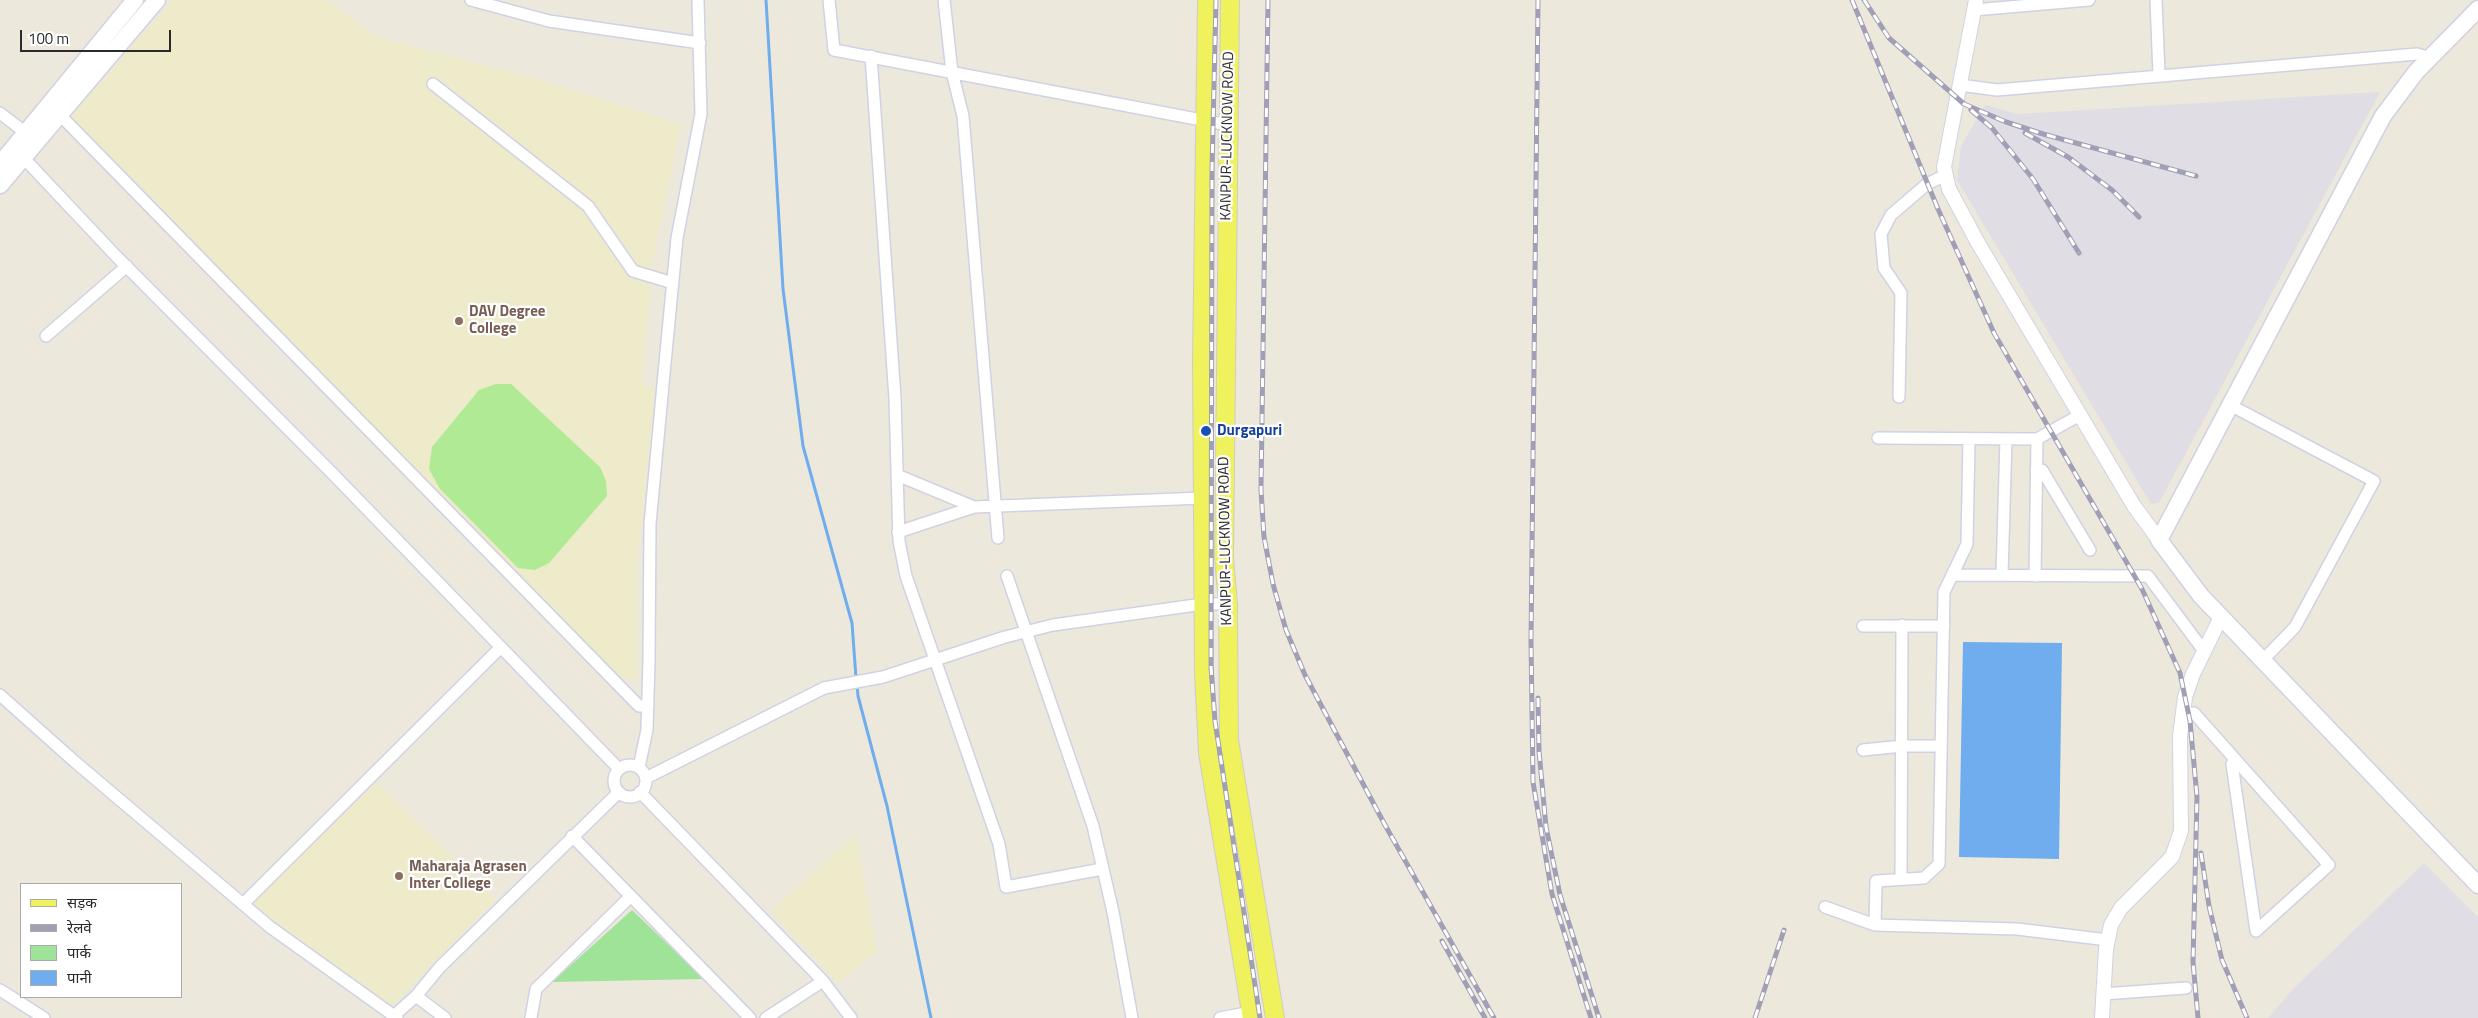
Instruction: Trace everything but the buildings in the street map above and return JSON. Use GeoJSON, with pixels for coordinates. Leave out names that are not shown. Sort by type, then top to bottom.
{"type":"FeatureCollection","features":[{"type":"Feature","properties":{"kind":"main road"},"geometry":{"type":"LineString","coordinates":[[0,185],[18,153],[135,0]]}},
{"type":"Feature","properties":{"kind":"main road"},"geometry":{"type":"LineString","coordinates":[[31,138],[60,115],[157,0]]}},
{"type":"Feature","properties":{"kind":"main road","name":"KANPUR-LUCKNOW ROAD"},"geometry":{"type":"LineString","coordinates":[[1206,0],[1202,498],[1208,753],[1251,1015]]}},
{"type":"Feature","properties":{"kind":"main road","name":"KANPUR-LUCKNOW ROAD"},"geometry":{"type":"LineString","coordinates":[[1230,0],[1224,558],[1228,604],[1229,740],[1275,1018]]}},
{"type":"Feature","properties":{"kind":"main road"},"geometry":{"type":"LineString","coordinates":[[2478,9],[2416,72],[2383,116],[2159,540],[2201,596],[2478,885]]}},
{"type":"Feature","properties":{"kind":"main road"},"geometry":{"type":"LineString","coordinates":[[0,164],[18,153]]}},
{"type":"Feature","properties":{"kind":"street"},"geometry":{"type":"LineString","coordinates":[[471,0],[549,21],[700,43]]}},
{"type":"Feature","properties":{"kind":"street"},"geometry":{"type":"LineString","coordinates":[[639,767],[626,765],[618,769],[614,777],[614,784],[619,792],[626,796],[633,796],[640,792],[646,784],[646,778],[639,767],[646,730],[648,706],[650,524],[677,238],[701,114],[698,0]]}},
{"type":"Feature","properties":{"kind":"street"},"geometry":{"type":"LineString","coordinates":[[829,0],[834,50],[1228,125]]}},
{"type":"Feature","properties":{"kind":"street"},"geometry":{"type":"LineString","coordinates":[[944,0],[952,72],[963,116],[998,538]]}},
{"type":"Feature","properties":{"kind":"street"},"geometry":{"type":"LineString","coordinates":[[2089,0],[1975,5],[1944,167],[1949,189],[1978,242],[2134,506],[2159,540]]}},
{"type":"Feature","properties":{"kind":"street"},"geometry":{"type":"LineString","coordinates":[[2156,0],[2159,75]]}},
{"type":"Feature","properties":{"kind":"street"},"geometry":{"type":"LineString","coordinates":[[1960,86],[1996,90],[2418,54],[2430,58]]}},
{"type":"Feature","properties":{"kind":"street"},"geometry":{"type":"LineString","coordinates":[[871,56],[894,390],[898,532],[906,576],[998,844],[1006,887],[1102,869]]}},
{"type":"Feature","properties":{"kind":"street"},"geometry":{"type":"LineString","coordinates":[[432,84],[588,206],[633,271],[673,283]]}},
{"type":"Feature","properties":{"kind":"street"},"geometry":{"type":"LineString","coordinates":[[0,113],[31,138]]}},
{"type":"Feature","properties":{"kind":"street"},"geometry":{"type":"LineString","coordinates":[[60,115],[639,706],[648,706]]}},
{"type":"Feature","properties":{"kind":"street"},"geometry":{"type":"LineString","coordinates":[[18,153],[618,769]]}},
{"type":"Feature","properties":{"kind":"street"},"geometry":{"type":"LineString","coordinates":[[1899,397],[1901,293],[1884,268],[1881,234],[1891,215],[1927,184],[1946,175]]}},
{"type":"Feature","properties":{"kind":"street"},"geometry":{"type":"LineString","coordinates":[[46,336],[126,266]]}},
{"type":"Feature","properties":{"kind":"street"},"geometry":{"type":"LineString","coordinates":[[2230,405],[2374,481],[2295,627],[2263,660]]}},
{"type":"Feature","properties":{"kind":"street"},"geometry":{"type":"LineString","coordinates":[[1878,438],[2037,439],[2080,415]]}},
{"type":"Feature","properties":{"kind":"street"},"geometry":{"type":"LineString","coordinates":[[1875,925],[1876,881],[1924,878],[1939,864],[1944,592],[1967,544],[1969,439]]}},
{"type":"Feature","properties":{"kind":"street"},"geometry":{"type":"LineString","coordinates":[[2002,575],[2006,439]]}},
{"type":"Feature","properties":{"kind":"street"},"geometry":{"type":"LineString","coordinates":[[2035,576],[2037,439]]}},
{"type":"Feature","properties":{"kind":"street"},"geometry":{"type":"LineString","coordinates":[[2036,470],[2042,470],[2090,550]]}},
{"type":"Feature","properties":{"kind":"street"},"geometry":{"type":"LineString","coordinates":[[897,475],[974,507]]}},
{"type":"Feature","properties":{"kind":"street"},"geometry":{"type":"LineString","coordinates":[[898,532],[974,507],[1202,498]]}},
{"type":"Feature","properties":{"kind":"street"},"geometry":{"type":"LineString","coordinates":[[1952,574],[2148,576],[2204,651]]}},
{"type":"Feature","properties":{"kind":"street"},"geometry":{"type":"LineString","coordinates":[[1007,576],[1093,826],[1132,1018]]}},
{"type":"Feature","properties":{"kind":"street"},"geometry":{"type":"LineString","coordinates":[[646,778],[824,688],[884,677],[1053,625],[1203,604],[1228,604]]}},
{"type":"Feature","properties":{"kind":"street"},"geometry":{"type":"LineString","coordinates":[[2102,1018],[2108,940],[2111,925],[2121,908],[2172,857],[2181,832],[2180,736],[2185,696],[2221,617]]}},
{"type":"Feature","properties":{"kind":"street"},"geometry":{"type":"LineString","coordinates":[[1901,878],[1902,625]]}},
{"type":"Feature","properties":{"kind":"street"},"geometry":{"type":"LineString","coordinates":[[1863,626],[1944,626]]}},
{"type":"Feature","properties":{"kind":"street"},"geometry":{"type":"LineString","coordinates":[[243,904],[500,648]]}},
{"type":"Feature","properties":{"kind":"street"},"geometry":{"type":"LineString","coordinates":[[0,695],[74,761],[270,927],[396,1017],[397,1013],[416,996],[440,967],[619,792]]}},
{"type":"Feature","properties":{"kind":"street"},"geometry":{"type":"LineString","coordinates":[[2182,714],[2194,713],[2235,759],[2329,865],[2256,931],[2232,764],[2235,759]]}},
{"type":"Feature","properties":{"kind":"street"},"geometry":{"type":"LineString","coordinates":[[1863,750],[1902,746],[1941,746]]}},
{"type":"Feature","properties":{"kind":"street"},"geometry":{"type":"LineString","coordinates":[[640,792],[823,981],[851,1018]]}},
{"type":"Feature","properties":{"kind":"street"},"geometry":{"type":"LineString","coordinates":[[572,836],[750,1018]]}},
{"type":"Feature","properties":{"kind":"street"},"geometry":{"type":"LineString","coordinates":[[531,1018],[536,989],[631,896]]}},
{"type":"Feature","properties":{"kind":"street"},"geometry":{"type":"LineString","coordinates":[[1825,907],[1875,925],[2017,929],[2108,940]]}},
{"type":"Feature","properties":{"kind":"street"},"geometry":{"type":"LineString","coordinates":[[766,1018],[823,981]]}},
{"type":"Feature","properties":{"kind":"street"},"geometry":{"type":"LineString","coordinates":[[2103,994],[2186,988]]}},
{"type":"Feature","properties":{"kind":"street"},"geometry":{"type":"LineString","coordinates":[[0,990],[44,1018]]}},
{"type":"Feature","properties":{"kind":"street"},"geometry":{"type":"LineString","coordinates":[[416,996],[445,1018]]}},
{"type":"Feature","properties":{"kind":"street"},"geometry":{"type":"LineString","coordinates":[[1220,1018],[1251,1015]]}},
{"type":"Feature","properties":{"kind":"shaded area","name":"DAV Degree College"},"geometry":{"type":"Polygon","coordinates":[[[173,0],[326,0],[379,38],[530,77],[681,124],[653,260],[642,382],[655,390],[637,569],[638,679],[619,678],[70,118],[173,0]]]}},
{"type":"Feature","properties":{"kind":"shaded area"},"geometry":{"type":"Polygon","coordinates":[[[2380,92],[2159,503],[2151,504],[1957,180],[1961,146],[1985,105],[2018,114],[2380,92]]]}},
{"type":"Feature","properties":{"kind":"shaded area"},"geometry":{"type":"Polygon","coordinates":[[[376,782],[496,899],[392,1006],[251,904],[376,782]]]}},
{"type":"Feature","properties":{"kind":"shaded area"},"geometry":{"type":"Polygon","coordinates":[[[856,834],[877,951],[838,983],[771,911],[856,834]]]}},
{"type":"Feature","properties":{"kind":"shaded area"},"geometry":{"type":"Polygon","coordinates":[[[2424,863],[2478,917],[2478,1018],[2268,1018],[2292,990],[2424,863]]]}},
{"type":"Feature","properties":{"kind":"green space"},"geometry":{"type":"Polygon","coordinates":[[[496,384],[511,384],[600,467],[606,481],[607,496],[549,563],[535,570],[518,568],[440,489],[429,469],[432,447],[479,390],[496,384]]]}},
{"type":"Feature","properties":{"kind":"green space"},"geometry":{"type":"Polygon","coordinates":[[[632,910],[704,979],[552,982],[632,910]]]}},
{"type":"Feature","properties":{"kind":"water"},"geometry":{"type":"Polygon","coordinates":[[[1963,642],[2062,643],[2059,859],[1959,857],[1963,642]]]}},
{"type":"Feature","properties":{"kind":"waterway"},"geometry":{"type":"LineString","coordinates":[[766,0],[783,289],[803,446],[852,623],[856,678]]}},
{"type":"Feature","properties":{"kind":"waterway"},"geometry":{"type":"LineString","coordinates":[[857,684],[858,696],[887,806],[931,1018]]}},
{"type":"Feature","properties":{"kind":"railway"},"geometry":{"type":"LineString","coordinates":[[1216,0],[1212,170],[1211,667],[1215,721],[1260,1018]]}},
{"type":"Feature","properties":{"kind":"railway"},"geometry":{"type":"LineString","coordinates":[[1268,0],[1261,490],[1264,537],[1273,584],[1286,630],[1305,675],[1385,825],[1494,1018]]}},
{"type":"Feature","properties":{"kind":"railway"},"geometry":{"type":"LineString","coordinates":[[1538,0],[1531,641],[1533,782],[1552,894],[1591,1018]]}},
{"type":"Feature","properties":{"kind":"railway"},"geometry":{"type":"LineString","coordinates":[[1852,0],[1938,209],[1994,333],[2142,589],[2180,673],[2190,721],[2197,797],[2193,962],[2198,1018]]}},
{"type":"Feature","properties":{"kind":"railway"},"geometry":{"type":"LineString","coordinates":[[1864,0],[1889,38],[1964,104],[2006,122],[2043,134],[2196,176]]}},
{"type":"Feature","properties":{"kind":"railway"},"geometry":{"type":"LineString","coordinates":[[1971,110],[1992,128],[2033,179],[2079,253]]}},
{"type":"Feature","properties":{"kind":"railway"},"geometry":{"type":"LineString","coordinates":[[2025,133],[2068,157],[2112,190],[2139,217]]}},
{"type":"Feature","properties":{"kind":"railway"},"geometry":{"type":"LineString","coordinates":[[1538,698],[1539,751],[1546,827],[1560,895],[1599,1018]]}},
{"type":"Feature","properties":{"kind":"railway"},"geometry":{"type":"LineString","coordinates":[[2201,853],[2209,906],[2222,960],[2247,1018]]}},
{"type":"Feature","properties":{"kind":"railway"},"geometry":{"type":"LineString","coordinates":[[1755,1018],[1784,930]]}},
{"type":"Feature","properties":{"kind":"railway"},"geometry":{"type":"LineString","coordinates":[[1442,941],[1485,1018]]}},
{"type":"Feature","properties":{"kind":"place","name":"DAV Degree College"},"geometry":{"type":"Point","coordinates":[459,321]}},
{"type":"Feature","properties":{"kind":"place","name":"Durgapuri"},"geometry":{"type":"Point","coordinates":[1206,431]}},
{"type":"Feature","properties":{"kind":"place","name":"Maharaja Agrasen Inter College"},"geometry":{"type":"Point","coordinates":[399,876]}}]}
